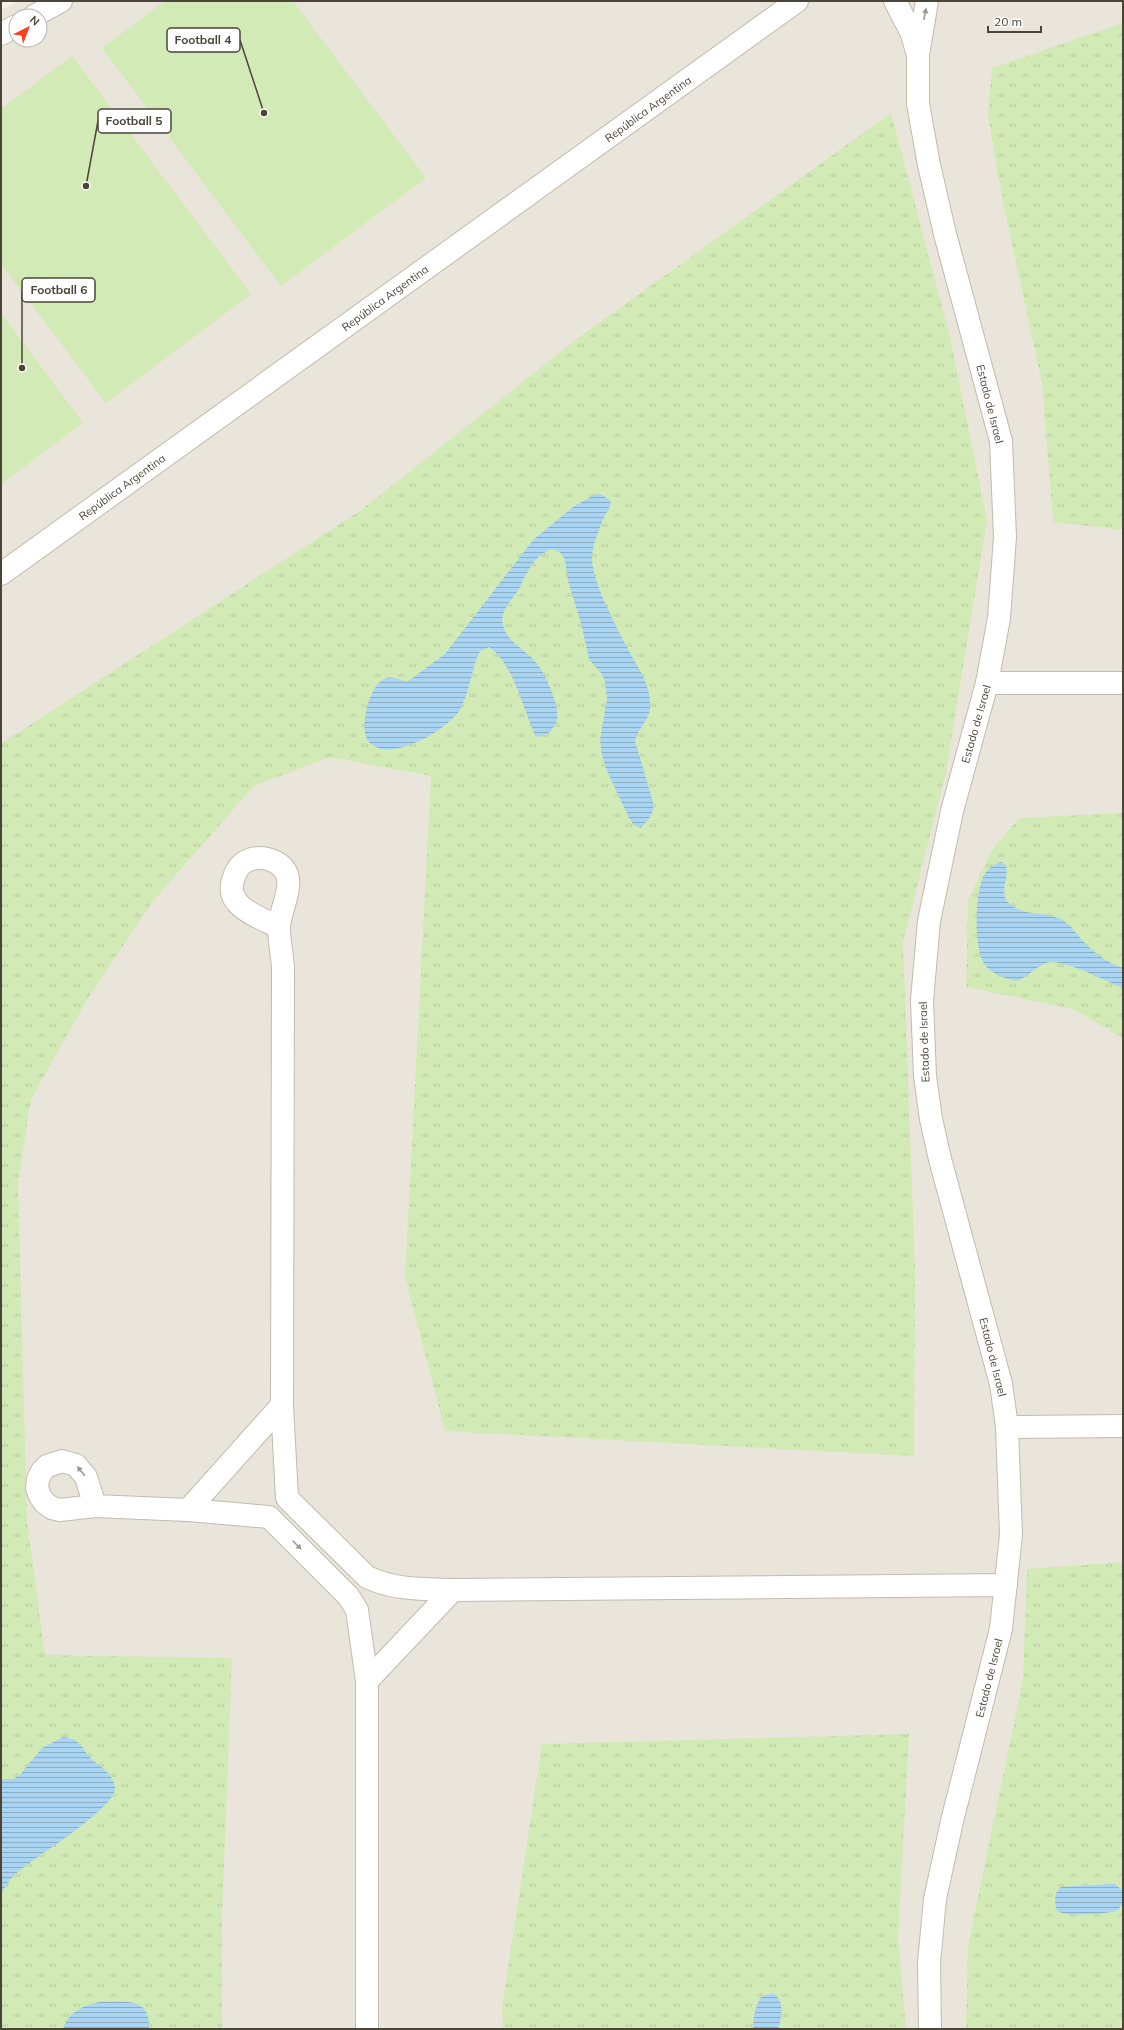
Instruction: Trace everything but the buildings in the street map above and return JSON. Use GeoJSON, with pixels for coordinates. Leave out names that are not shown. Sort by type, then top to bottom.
{"type":"FeatureCollection","features":[{"type":"Feature","properties":{"kind":"street"},"geometry":{"type":"LineString","coordinates":[[48,8],[61,1]]}},
{"type":"Feature","properties":{"kind":"street","name":"República Argentina"},"geometry":{"type":"LineString","coordinates":[[768,23],[786,1]]}},
{"type":"Feature","properties":{"kind":"street","name":"República Argentina"},"geometry":{"type":"LineString","coordinates":[[1,574],[797,1]]}},
{"type":"Feature","properties":{"kind":"street","name":"Estado de Israel"},"geometry":{"type":"LineString","coordinates":[[895,1],[912,34],[918,55]]}},
{"type":"Feature","properties":{"kind":"street","name":"Estado de Israel"},"geometry":{"type":"LineString","coordinates":[[927,1],[918,55],[918,104],[929,165],[958,284],[1001,441],[1005,537],[999,618],[987,683],[952,811],[929,922],[924,959],[923,1035],[925,1076],[932,1126],[965,1256],[989,1335],[1001,1384],[1008,1427],[1010,1535],[1001,1629],[993,1667],[952,1821],[935,1899],[930,1963],[930,2029]]}},
{"type":"Feature","properties":{"kind":"street"},"geometry":{"type":"LineString","coordinates":[[987,683],[1123,683]]}},
{"type":"Feature","properties":{"kind":"street"},"geometry":{"type":"LineString","coordinates":[[279,927],[283,967],[282,1405],[287,1498],[367,1577],[382,1584],[403,1588],[453,1590],[1006,1585]]}},
{"type":"Feature","properties":{"kind":"street"},"geometry":{"type":"LineString","coordinates":[[188,1510],[282,1405]]}},
{"type":"Feature","properties":{"kind":"street"},"geometry":{"type":"LineString","coordinates":[[1008,1427],[1123,1426]]}},
{"type":"Feature","properties":{"kind":"street"},"geometry":{"type":"LineString","coordinates":[[269,1517],[287,1498]]}},
{"type":"Feature","properties":{"kind":"street"},"geometry":{"type":"LineString","coordinates":[[95,1506],[188,1510],[269,1517],[349,1597],[357,1610],[367,1681],[367,2029]]}},
{"type":"Feature","properties":{"kind":"street"},"geometry":{"type":"LineString","coordinates":[[349,1597],[367,1577]]}},
{"type":"Feature","properties":{"kind":"street"},"geometry":{"type":"LineString","coordinates":[[367,1681],[453,1590]]}},
{"type":"Feature","properties":{"kind":"shaded area"},"geometry":{"type":"Polygon","coordinates":[[[18,1],[1123,1],[1123,2029],[1,2029],[1,10],[18,1]]]}},
{"type":"Feature","properties":{"kind":"green space"},"geometry":{"type":"Polygon","coordinates":[[[165,1],[293,1],[426,178],[281,286],[102,48],[165,1]]]}},
{"type":"Feature","properties":{"kind":"green space"},"geometry":{"type":"Polygon","coordinates":[[[1123,23],[1123,530],[1053,522],[1042,383],[1003,202],[988,116],[992,68],[1123,23]]]}},
{"type":"Feature","properties":{"kind":"green space"},"geometry":{"type":"Polygon","coordinates":[[[72,56],[251,294],[106,403],[1,264],[1,109],[72,56]]]}},
{"type":"Feature","properties":{"kind":"green space"},"geometry":{"type":"Polygon","coordinates":[[[891,113],[950,337],[987,520],[946,772],[903,942],[915,1270],[914,1456],[445,1431],[405,1277],[431,776],[330,757],[254,786],[153,901],[88,998],[31,1099],[18,1183],[27,1520],[45,1655],[232,1658],[222,1917],[222,2029],[1,2029],[1,744],[361,510],[578,338],[891,113]]]}},
{"type":"Feature","properties":{"kind":"green space"},"geometry":{"type":"Polygon","coordinates":[[[1,313],[83,423],[1,484],[1,313]]]}},
{"type":"Feature","properties":{"kind":"green space"},"geometry":{"type":"Polygon","coordinates":[[[1123,813],[1123,1038],[1073,1009],[966,987],[968,900],[992,850],[1019,818],[1123,813]]]}},
{"type":"Feature","properties":{"kind":"green space"},"geometry":{"type":"Polygon","coordinates":[[[1123,1562],[1123,2029],[966,2029],[968,1946],[1023,1679],[1027,1569],[1123,1562]]]}},
{"type":"Feature","properties":{"kind":"green space"},"geometry":{"type":"Polygon","coordinates":[[[909,1734],[898,1938],[906,2029],[503,2029],[502,2008],[542,1744],[909,1734]]]}},
{"type":"Feature","properties":{"kind":"water"},"geometry":{"type":"Polygon","coordinates":[[[601,494],[611,501],[594,545],[592,561],[594,572],[609,611],[643,677],[648,689],[650,702],[646,720],[635,741],[653,802],[651,816],[647,822],[641,828],[634,825],[629,818],[606,769],[600,740],[607,699],[605,681],[601,673],[589,659],[581,623],[568,581],[565,560],[560,552],[552,549],[541,555],[533,564],[505,609],[502,619],[504,630],[507,635],[533,659],[549,684],[555,701],[557,713],[555,725],[551,731],[545,735],[536,737],[511,675],[505,664],[489,647],[480,651],[474,665],[461,708],[445,725],[418,742],[404,747],[390,749],[378,748],[369,742],[366,736],[365,719],[370,699],[379,683],[387,678],[396,678],[407,682],[445,654],[533,540],[573,507],[594,495],[601,494]]]}},
{"type":"Feature","properties":{"kind":"water"},"geometry":{"type":"Polygon","coordinates":[[[1001,862],[1006,865],[1007,869],[1004,893],[1007,901],[1019,910],[1050,916],[1064,921],[1095,952],[1109,962],[1123,968],[1123,988],[1084,971],[1053,962],[1042,965],[1017,981],[1000,976],[991,971],[985,965],[981,957],[977,934],[977,907],[979,894],[984,875],[991,867],[1001,862]]]}},
{"type":"Feature","properties":{"kind":"water"},"geometry":{"type":"Polygon","coordinates":[[[63,1737],[70,1738],[79,1743],[90,1758],[108,1773],[113,1780],[115,1788],[112,1796],[91,1818],[17,1873],[8,1883],[1,1895],[1,1779],[13,1779],[19,1776],[42,1748],[63,1737]]]}},
{"type":"Feature","properties":{"kind":"water"},"geometry":{"type":"Polygon","coordinates":[[[1115,1884],[1123,1891],[1123,1903],[1117,1911],[1078,1915],[1063,1913],[1058,1911],[1056,1907],[1056,1893],[1061,1887],[1115,1884]]]}},
{"type":"Feature","properties":{"kind":"water"},"geometry":{"type":"Polygon","coordinates":[[[772,1993],[781,2004],[781,2020],[778,2029],[753,2029],[753,2021],[757,2005],[761,1997],[772,1993]]]}},
{"type":"Feature","properties":{"kind":"water"},"geometry":{"type":"Polygon","coordinates":[[[99,2002],[126,2002],[134,2003],[140,2006],[145,2011],[148,2018],[149,2029],[63,2029],[68,2018],[72,2014],[82,2008],[99,2002]]]}},
{"type":"Feature","properties":{"kind":"place","name":"Football 4"},"geometry":{"type":"Point","coordinates":[264,113]}},
{"type":"Feature","properties":{"kind":"place","name":"Football 5"},"geometry":{"type":"Point","coordinates":[86,186]}},
{"type":"Feature","properties":{"kind":"place","name":"Football 6"},"geometry":{"type":"Point","coordinates":[22,368]}}]}
